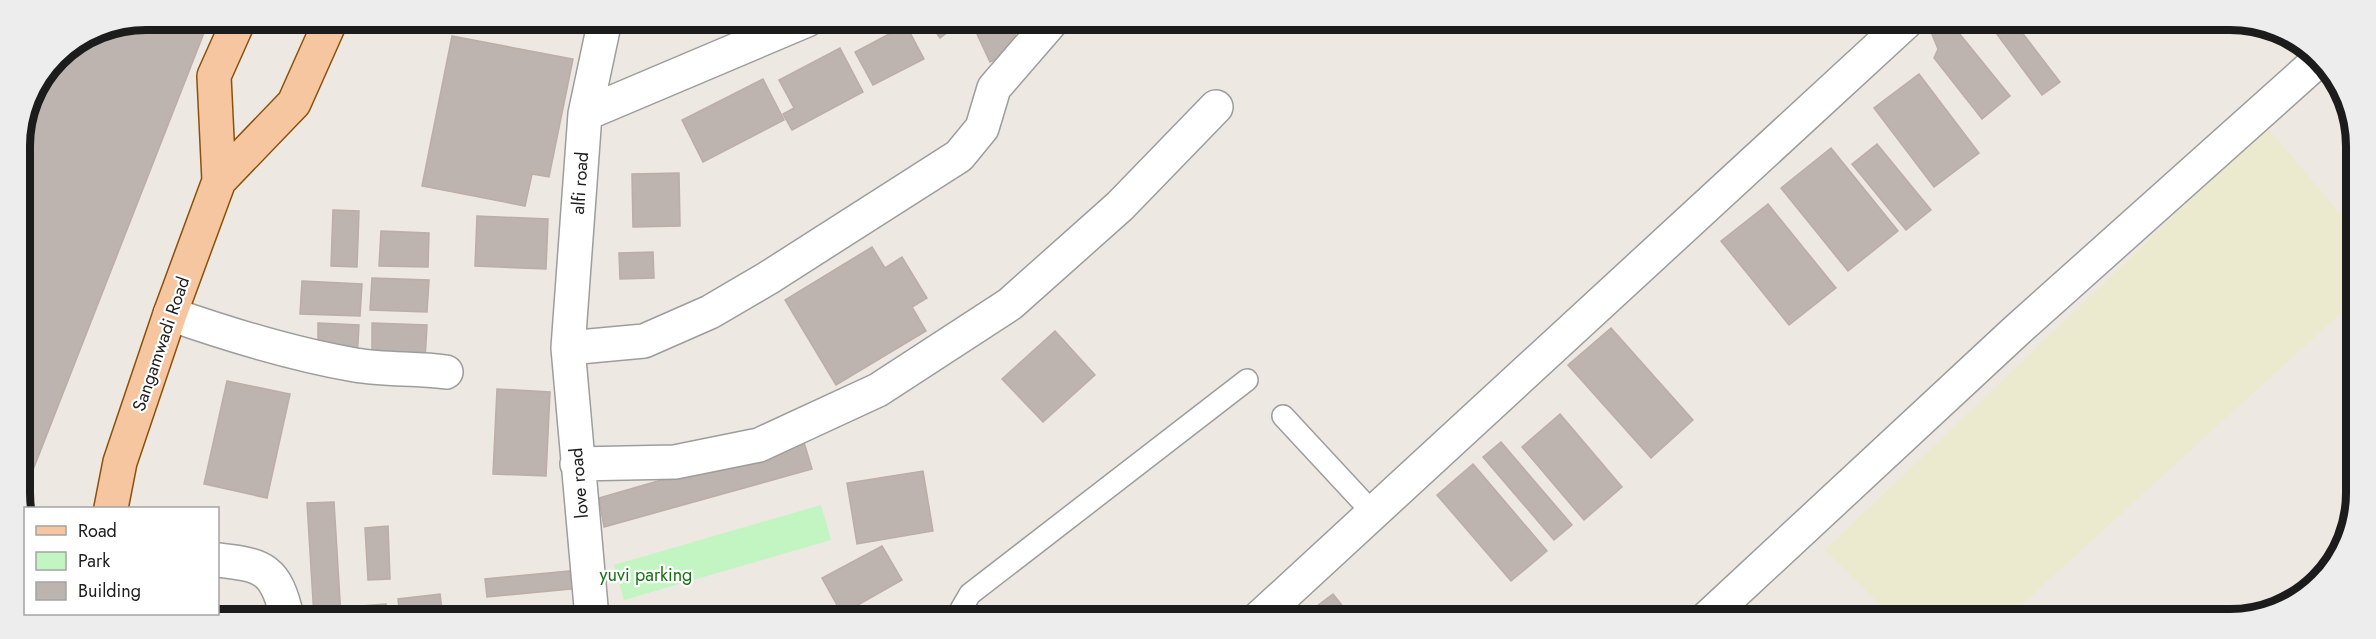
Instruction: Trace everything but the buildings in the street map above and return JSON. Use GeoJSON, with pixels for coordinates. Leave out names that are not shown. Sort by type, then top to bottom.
{"type":"FeatureCollection","features":[{"type":"Feature","properties":{"kind":"main road","name":"Sangamwadi Road"},"geometry":{"type":"LineString","coordinates":[[111,507],[120,462],[170,314],[219,181],[214,76],[235,30]]}},
{"type":"Feature","properties":{"kind":"main road","name":"Sangamwadi Road"},"geometry":{"type":"LineString","coordinates":[[219,181],[294,103],[327,30]]}},
{"type":"Feature","properties":{"kind":"street","name":"alfi road"},"geometry":{"type":"LineString","coordinates":[[568,348],[585,114],[603,30]]}},
{"type":"Feature","properties":{"kind":"street"},"geometry":{"type":"LineString","coordinates":[[585,114],[783,30]]}},
{"type":"Feature","properties":{"kind":"street"},"geometry":{"type":"LineString","coordinates":[[568,348],[644,341],[710,312],[768,279],[959,156],[982,128],[994,88],[1044,30]]}},
{"type":"Feature","properties":{"kind":"street"},"geometry":{"type":"LineString","coordinates":[[1269,609],[1897,30]]}},
{"type":"Feature","properties":{"kind":"street"},"geometry":{"type":"LineString","coordinates":[[1717,609],[2016,331],[2313,65]]}},
{"type":"Feature","properties":{"kind":"street"},"geometry":{"type":"LineString","coordinates":[[577,464],[675,462],[759,445],[878,390],[1010,304],[1120,206],[1216,107]]}},
{"type":"Feature","properties":{"kind":"street"},"geometry":{"type":"LineString","coordinates":[[170,314],[232,336],[357,366],[446,372]]}},
{"type":"Feature","properties":{"kind":"street","name":"love road"},"geometry":{"type":"LineString","coordinates":[[568,348],[591,609]]}},
{"type":"Feature","properties":{"kind":"street"},"geometry":{"type":"LineString","coordinates":[[219,560],[252,563],[272,577],[285,609]]}},
{"type":"Feature","properties":{"kind":"lane"},"geometry":{"type":"LineString","coordinates":[[961,609],[970,594],[1248,380]]}},
{"type":"Feature","properties":{"kind":"lane"},"geometry":{"type":"LineString","coordinates":[[1283,416],[1373,513]]}},
{"type":"Feature","properties":{"kind":"green space"},"geometry":{"type":"Polygon","coordinates":[[[541,30],[562,30],[562,33],[541,30]]]}},
{"type":"Feature","properties":{"kind":"green space"},"geometry":{"type":"Polygon","coordinates":[[[2267,127],[2346,221],[2346,308],[2017,609],[1884,609],[1825,550],[2267,127]]]}},
{"type":"Feature","properties":{"kind":"green space","name":"yuvi parking"},"geometry":{"type":"Polygon","coordinates":[[[821,505],[831,540],[624,600],[614,565],[821,505]]]}}]}
